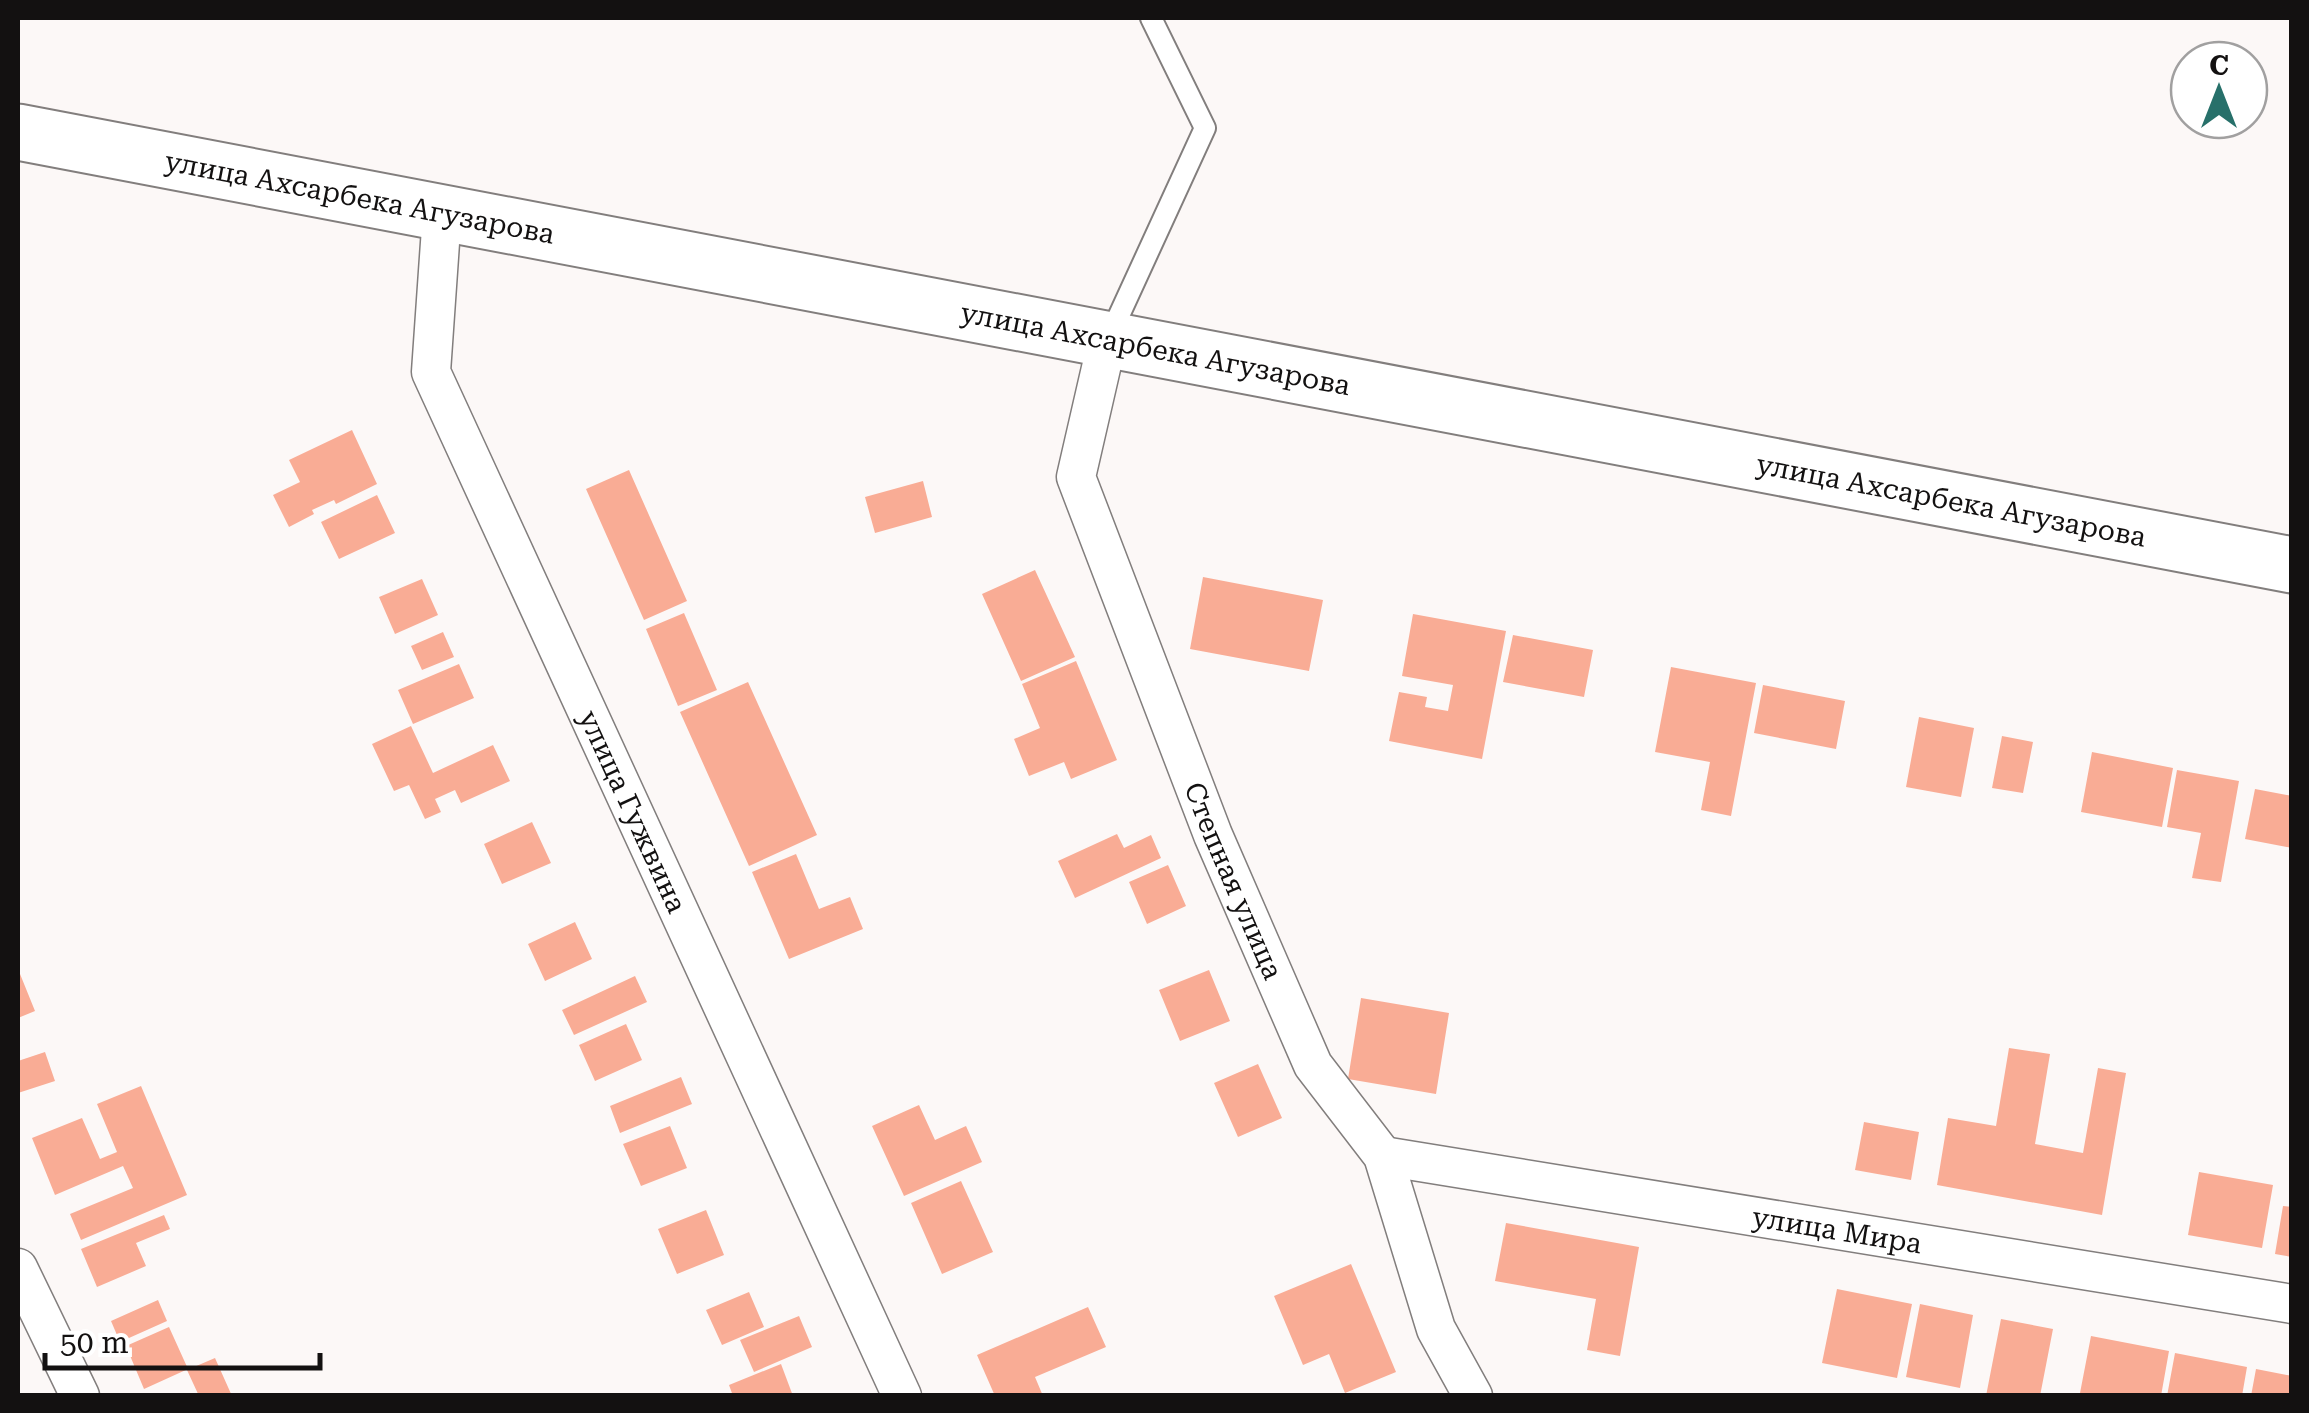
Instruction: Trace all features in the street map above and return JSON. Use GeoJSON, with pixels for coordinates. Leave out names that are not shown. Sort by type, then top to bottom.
{"type":"FeatureCollection","features":[{"type":"Feature","properties":{"kind":"street","name":"улица Ахсарбека Агузарова"},"geometry":{"type":"LineString","coordinates":[[18,132],[2292,565]]}},
{"type":"Feature","properties":{"kind":"street","name":"улица Гужвина"},"geometry":{"type":"LineString","coordinates":[[442,214],[431,372],[902,1396]]}},
{"type":"Feature","properties":{"kind":"street","name":"Степная улица"},"geometry":{"type":"LineString","coordinates":[[1107,342],[1076,478],[1213,835],[1313,1065],[1383,1156],[1436,1329],[1473,1396]]}},
{"type":"Feature","properties":{"kind":"street","name":"улица Мира"},"geometry":{"type":"LineString","coordinates":[[1383,1156],[2292,1304]]}},
{"type":"Feature","properties":{"kind":"street"},"geometry":{"type":"LineString","coordinates":[[18,1268],[80,1396]]}},
{"type":"Feature","properties":{"kind":"lane"},"geometry":{"type":"LineString","coordinates":[[1107,342],[1206,128],[1151,18]]}},
{"type":"Feature","properties":{"kind":"building"},"geometry":{"type":"Polygon","coordinates":[[[352,430],[377,484],[336,504],[334,500],[312,510],[314,514],[289,527],[273,495],[300,482],[289,460],[352,430]]]}},
{"type":"Feature","properties":{"kind":"building"},"geometry":{"type":"Polygon","coordinates":[[[629,470],[687,601],[644,620],[586,489],[629,470]]]}},
{"type":"Feature","properties":{"kind":"building"},"geometry":{"type":"Polygon","coordinates":[[[923,481],[932,517],[875,533],[865,497],[923,481]]]}},
{"type":"Feature","properties":{"kind":"building"},"geometry":{"type":"Polygon","coordinates":[[[377,495],[395,533],[339,559],[321,522],[377,495]]]}},
{"type":"Feature","properties":{"kind":"building"},"geometry":{"type":"Polygon","coordinates":[[[1035,570],[1075,657],[1021,681],[982,594],[1035,570]]]}},
{"type":"Feature","properties":{"kind":"building"},"geometry":{"type":"Polygon","coordinates":[[[1203,577],[1323,600],[1309,671],[1190,649],[1203,577]]]}},
{"type":"Feature","properties":{"kind":"building"},"geometry":{"type":"Polygon","coordinates":[[[422,579],[438,615],[395,634],[379,597],[422,579]]]}},
{"type":"Feature","properties":{"kind":"building"},"geometry":{"type":"Polygon","coordinates":[[[684,613],[717,690],[678,706],[646,629],[684,613]]]}},
{"type":"Feature","properties":{"kind":"building"},"geometry":{"type":"Polygon","coordinates":[[[1413,614],[1506,631],[1482,759],[1389,741],[1399,692],[1427,697],[1425,707],[1448,711],[1453,685],[1402,676],[1413,614]]]}},
{"type":"Feature","properties":{"kind":"building"},"geometry":{"type":"Polygon","coordinates":[[[443,632],[454,657],[422,670],[411,646],[443,632]]]}},
{"type":"Feature","properties":{"kind":"building"},"geometry":{"type":"Polygon","coordinates":[[[1513,635],[1593,650],[1584,697],[1503,682],[1513,635]]]}},
{"type":"Feature","properties":{"kind":"building"},"geometry":{"type":"Polygon","coordinates":[[[1076,661],[1117,760],[1071,779],[1064,762],[1029,776],[1014,739],[1040,728],[1022,684],[1076,661]]]}},
{"type":"Feature","properties":{"kind":"building"},"geometry":{"type":"Polygon","coordinates":[[[459,664],[474,698],[413,724],[398,690],[459,664]]]}},
{"type":"Feature","properties":{"kind":"building"},"geometry":{"type":"Polygon","coordinates":[[[1671,667],[1756,683],[1731,816],[1701,810],[1710,762],[1655,752],[1671,667]]]}},
{"type":"Feature","properties":{"kind":"building"},"geometry":{"type":"Polygon","coordinates":[[[748,682],[817,835],[749,866],[680,712],[748,682]]]}},
{"type":"Feature","properties":{"kind":"building"},"geometry":{"type":"Polygon","coordinates":[[[1763,685],[1845,701],[1836,749],[1754,733],[1763,685]]]}},
{"type":"Feature","properties":{"kind":"building"},"geometry":{"type":"Polygon","coordinates":[[[1919,717],[1974,728],[1961,797],[1906,787],[1919,717]]]}},
{"type":"Feature","properties":{"kind":"building"},"geometry":{"type":"Polygon","coordinates":[[[411,726],[433,773],[493,745],[510,781],[461,803],[455,790],[435,799],[441,812],[425,819],[409,785],[394,791],[372,744],[411,726]]]}},
{"type":"Feature","properties":{"kind":"building"},"geometry":{"type":"Polygon","coordinates":[[[2002,736],[2033,742],[2023,793],[1992,788],[2002,736]]]}},
{"type":"Feature","properties":{"kind":"building"},"geometry":{"type":"Polygon","coordinates":[[[2092,752],[2173,768],[2162,827],[2081,812],[2092,752]]]}},
{"type":"Feature","properties":{"kind":"building"},"geometry":{"type":"Polygon","coordinates":[[[2177,770],[2239,781],[2221,882],[2192,878],[2201,833],[2167,827],[2177,770]]]}},
{"type":"Feature","properties":{"kind":"building"},"geometry":{"type":"Polygon","coordinates":[[[2255,789],[2292,796],[2292,848],[2245,839],[2255,789]]]}},
{"type":"Feature","properties":{"kind":"building"},"geometry":{"type":"Polygon","coordinates":[[[532,822],[551,863],[502,884],[484,844],[532,822]]]}},
{"type":"Feature","properties":{"kind":"building"},"geometry":{"type":"Polygon","coordinates":[[[1117,834],[1124,848],[1151,835],[1161,858],[1075,898],[1058,861],[1117,834]]]}},
{"type":"Feature","properties":{"kind":"building"},"geometry":{"type":"Polygon","coordinates":[[[796,854],[819,909],[850,897],[863,929],[789,959],[752,872],[796,854]]]}},
{"type":"Feature","properties":{"kind":"building"},"geometry":{"type":"Polygon","coordinates":[[[1168,865],[1186,906],[1147,924],[1129,882],[1168,865]]]}},
{"type":"Feature","properties":{"kind":"building"},"geometry":{"type":"Polygon","coordinates":[[[575,922],[592,959],[545,981],[528,944],[575,922]]]}},
{"type":"Feature","properties":{"kind":"building"},"geometry":{"type":"Polygon","coordinates":[[[18,969],[35,1011],[18,1018],[18,969]]]}},
{"type":"Feature","properties":{"kind":"building"},"geometry":{"type":"Polygon","coordinates":[[[1209,970],[1230,1021],[1180,1041],[1159,990],[1209,970]]]}},
{"type":"Feature","properties":{"kind":"building"},"geometry":{"type":"Polygon","coordinates":[[[635,976],[647,1002],[574,1035],[562,1010],[635,976]]]}},
{"type":"Feature","properties":{"kind":"building"},"geometry":{"type":"Polygon","coordinates":[[[1361,998],[1449,1013],[1436,1094],[1348,1079],[1361,998]]]}},
{"type":"Feature","properties":{"kind":"building"},"geometry":{"type":"Polygon","coordinates":[[[626,1024],[642,1060],[595,1081],[579,1045],[626,1024]]]}},
{"type":"Feature","properties":{"kind":"building"},"geometry":{"type":"Polygon","coordinates":[[[2009,1048],[2050,1054],[2035,1144],[2083,1153],[2098,1068],[2126,1073],[2102,1215],[1937,1185],[1948,1118],[1996,1126],[2009,1048]]]}},
{"type":"Feature","properties":{"kind":"building"},"geometry":{"type":"Polygon","coordinates":[[[45,1052],[55,1081],[18,1093],[18,1061],[45,1052]]]}},
{"type":"Feature","properties":{"kind":"building"},"geometry":{"type":"Polygon","coordinates":[[[1258,1064],[1282,1118],[1238,1137],[1214,1083],[1258,1064]]]}},
{"type":"Feature","properties":{"kind":"building"},"geometry":{"type":"Polygon","coordinates":[[[681,1077],[692,1104],[620,1133],[610,1106],[681,1077]]]}},
{"type":"Feature","properties":{"kind":"building"},"geometry":{"type":"Polygon","coordinates":[[[141,1086],[187,1195],[81,1240],[70,1214],[133,1188],[123,1166],[55,1195],[32,1138],[82,1118],[100,1159],[117,1152],[97,1104],[141,1086]]]}},
{"type":"Feature","properties":{"kind":"building"},"geometry":{"type":"Polygon","coordinates":[[[919,1105],[935,1140],[966,1126],[982,1162],[904,1196],[872,1126],[919,1105]]]}},
{"type":"Feature","properties":{"kind":"building"},"geometry":{"type":"Polygon","coordinates":[[[1864,1122],[1919,1132],[1911,1180],[1855,1170],[1864,1122]]]}},
{"type":"Feature","properties":{"kind":"building"},"geometry":{"type":"Polygon","coordinates":[[[670,1126],[687,1168],[641,1186],[623,1144],[670,1126]]]}},
{"type":"Feature","properties":{"kind":"building"},"geometry":{"type":"Polygon","coordinates":[[[2199,1172],[2273,1185],[2262,1248],[2188,1235],[2199,1172]]]}},
{"type":"Feature","properties":{"kind":"building"},"geometry":{"type":"Polygon","coordinates":[[[961,1181],[993,1252],[942,1274],[911,1203],[961,1181]]]}},
{"type":"Feature","properties":{"kind":"building"},"geometry":{"type":"Polygon","coordinates":[[[2283,1206],[2292,1207],[2292,1257],[2275,1254],[2283,1206]]]}},
{"type":"Feature","properties":{"kind":"building"},"geometry":{"type":"Polygon","coordinates":[[[706,1210],[724,1255],[677,1274],[658,1229],[706,1210]]]}},
{"type":"Feature","properties":{"kind":"building"},"geometry":{"type":"Polygon","coordinates":[[[164,1215],[170,1229],[136,1243],[146,1266],[97,1287],[81,1249],[164,1215]]]}},
{"type":"Feature","properties":{"kind":"building"},"geometry":{"type":"Polygon","coordinates":[[[1506,1223],[1639,1247],[1620,1356],[1587,1350],[1596,1299],[1495,1281],[1506,1223]]]}},
{"type":"Feature","properties":{"kind":"building"},"geometry":{"type":"Polygon","coordinates":[[[1351,1264],[1396,1372],[1345,1393],[1329,1354],[1303,1365],[1274,1296],[1351,1264]]]}},
{"type":"Feature","properties":{"kind":"building"},"geometry":{"type":"Polygon","coordinates":[[[1837,1289],[1912,1304],[1897,1378],[1822,1363],[1837,1289]]]}},
{"type":"Feature","properties":{"kind":"building"},"geometry":{"type":"Polygon","coordinates":[[[749,1292],[764,1327],[722,1345],[706,1310],[749,1292]]]}},
{"type":"Feature","properties":{"kind":"building"},"geometry":{"type":"Polygon","coordinates":[[[158,1300],[167,1321],[120,1342],[111,1321],[158,1300]]]}},
{"type":"Feature","properties":{"kind":"building"},"geometry":{"type":"Polygon","coordinates":[[[1920,1304],[1973,1315],[1960,1388],[1906,1377],[1920,1304]]]}},
{"type":"Feature","properties":{"kind":"building"},"geometry":{"type":"Polygon","coordinates":[[[1088,1307],[1106,1347],[1035,1377],[1043,1396],[995,1396],[977,1355],[1088,1307]]]}},
{"type":"Feature","properties":{"kind":"building"},"geometry":{"type":"Polygon","coordinates":[[[799,1316],[812,1347],[754,1372],[740,1340],[799,1316]]]}},
{"type":"Feature","properties":{"kind":"building"},"geometry":{"type":"Polygon","coordinates":[[[2001,1319],[2053,1329],[2040,1396],[1986,1396],[2001,1319]]]}},
{"type":"Feature","properties":{"kind":"building"},"geometry":{"type":"Polygon","coordinates":[[[169,1327],[188,1369],[144,1389],[126,1346],[169,1327]]]}},
{"type":"Feature","properties":{"kind":"building"},"geometry":{"type":"Polygon","coordinates":[[[2091,1336],[2169,1351],[2161,1396],[2080,1393],[2091,1336]]]}},
{"type":"Feature","properties":{"kind":"building"},"geometry":{"type":"Polygon","coordinates":[[[2175,1353],[2247,1367],[2242,1396],[2167,1396],[2175,1353]]]}},
{"type":"Feature","properties":{"kind":"building"},"geometry":{"type":"Polygon","coordinates":[[[215,1358],[232,1396],[199,1396],[187,1370],[215,1358]]]}},
{"type":"Feature","properties":{"kind":"building"},"geometry":{"type":"Polygon","coordinates":[[[781,1364],[793,1396],[733,1396],[729,1385],[781,1364]]]}},
{"type":"Feature","properties":{"kind":"building"},"geometry":{"type":"Polygon","coordinates":[[[2256,1369],[2292,1376],[2292,1396],[2251,1396],[2256,1369]]]}}]}
